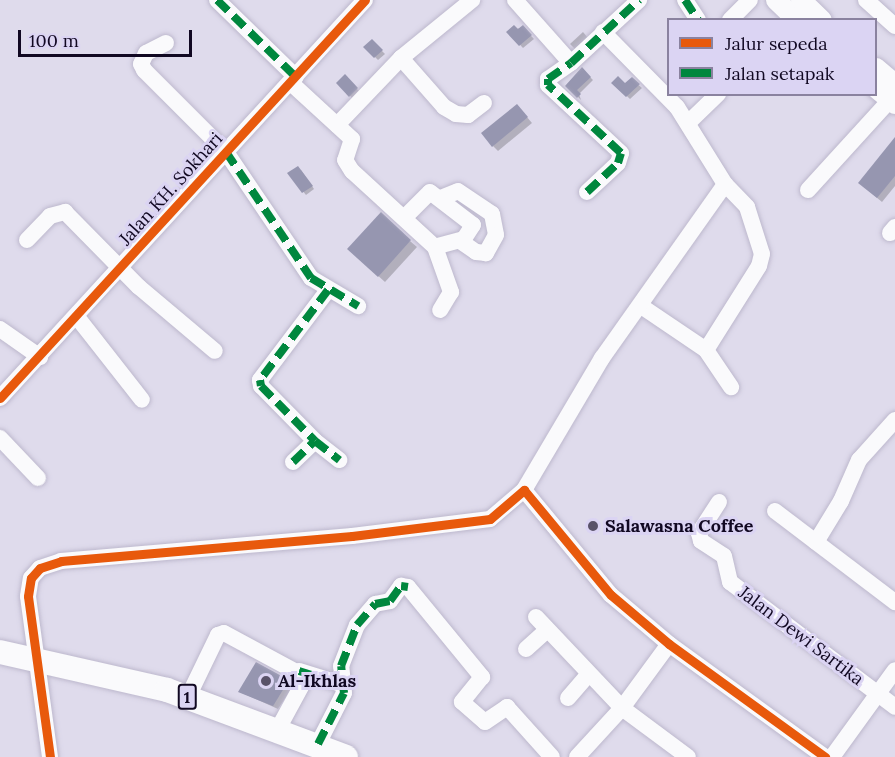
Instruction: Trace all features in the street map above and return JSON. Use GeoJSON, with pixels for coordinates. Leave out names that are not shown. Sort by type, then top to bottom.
{"type":"FeatureCollection","features":[{"type":"Feature","properties":{"kind":"highway","name":"1"},"geometry":{"type":"LineString","coordinates":[[14,660],[105,674],[188,697],[318,744],[346,757]]}},
{"type":"Feature","properties":{"kind":"main road"},"geometry":{"type":"LineString","coordinates":[[776,0],[803,6],[819,18]]}},
{"type":"Feature","properties":{"kind":"main road"},"geometry":{"type":"LineString","coordinates":[[877,70],[889,94]]}},
{"type":"Feature","properties":{"kind":"street"},"geometry":{"type":"LineString","coordinates":[[217,0],[352,139],[345,160],[352,171],[405,217],[435,247],[452,292],[440,310]]}},
{"type":"Feature","properties":{"kind":"street","name":"Jalan KH. Sokhari"},"geometry":{"type":"LineString","coordinates":[[0,398],[77,317],[365,0]]}},
{"type":"Feature","properties":{"kind":"street"},"geometry":{"type":"LineString","coordinates":[[337,125],[400,58],[472,0]]}},
{"type":"Feature","properties":{"kind":"street"},"geometry":{"type":"LineString","coordinates":[[515,0],[571,63]]}},
{"type":"Feature","properties":{"kind":"street"},"geometry":{"type":"LineString","coordinates":[[587,192],[618,163],[621,153],[548,85],[550,76],[571,63],[639,0]]}},
{"type":"Feature","properties":{"kind":"street"},"geometry":{"type":"LineString","coordinates":[[685,0],[697,18]]}},
{"type":"Feature","properties":{"kind":"street"},"geometry":{"type":"LineString","coordinates":[[732,18],[750,0]]}},
{"type":"Feature","properties":{"kind":"street"},"geometry":{"type":"LineString","coordinates":[[866,0],[895,26]]}},
{"type":"Feature","properties":{"kind":"street"},"geometry":{"type":"LineString","coordinates":[[603,32],[671,100],[688,123],[725,184],[747,207],[762,254],[759,266],[706,350]]}},
{"type":"Feature","properties":{"kind":"street"},"geometry":{"type":"LineString","coordinates":[[166,43],[146,53],[141,64],[226,152],[289,250],[311,278],[358,306]]}},
{"type":"Feature","properties":{"kind":"street"},"geometry":{"type":"LineString","coordinates":[[400,58],[444,107],[456,114],[468,115],[484,103]]}},
{"type":"Feature","properties":{"kind":"street"},"geometry":{"type":"LineString","coordinates":[[808,190],[889,94]]}},
{"type":"Feature","properties":{"kind":"street"},"geometry":{"type":"LineString","coordinates":[[688,123],[716,96]]}},
{"type":"Feature","properties":{"kind":"street"},"geometry":{"type":"LineString","coordinates":[[50,757],[14,660],[31,578],[40,568],[61,561],[352,536],[490,519],[524,490],[602,358],[641,306],[725,184]]}},
{"type":"Feature","properties":{"kind":"street"},"geometry":{"type":"LineString","coordinates":[[441,198],[458,191],[492,214],[496,235],[486,253],[480,254],[460,241]]}},
{"type":"Feature","properties":{"kind":"street"},"geometry":{"type":"LineString","coordinates":[[405,217],[430,192],[441,198],[473,225],[471,233],[460,241],[435,247]]}},
{"type":"Feature","properties":{"kind":"street"},"geometry":{"type":"LineString","coordinates":[[27,240],[50,216],[65,212],[120,270],[215,351]]}},
{"type":"Feature","properties":{"kind":"street"},"geometry":{"type":"LineString","coordinates":[[328,290],[260,380],[261,386],[315,441],[339,460]]}},
{"type":"Feature","properties":{"kind":"street"},"geometry":{"type":"LineString","coordinates":[[641,306],[706,350],[731,387]]}},
{"type":"Feature","properties":{"kind":"street"},"geometry":{"type":"LineString","coordinates":[[77,317],[142,400]]}},
{"type":"Feature","properties":{"kind":"street"},"geometry":{"type":"LineString","coordinates":[[0,329],[40,357]]}},
{"type":"Feature","properties":{"kind":"street"},"geometry":{"type":"LineString","coordinates":[[816,542],[841,501],[859,460],[895,420]]}},
{"type":"Feature","properties":{"kind":"street"},"geometry":{"type":"LineString","coordinates":[[0,438],[38,478]]}},
{"type":"Feature","properties":{"kind":"street"},"geometry":{"type":"LineString","coordinates":[[293,462],[315,441]]}},
{"type":"Feature","properties":{"kind":"street"},"geometry":{"type":"LineString","coordinates":[[524,490],[611,595],[669,644],[825,757]]}},
{"type":"Feature","properties":{"kind":"street","name":"Jalan Dewi Sartika"},"geometry":{"type":"LineString","coordinates":[[719,502],[699,533],[701,541],[724,556],[730,582],[895,706]]}},
{"type":"Feature","properties":{"kind":"street"},"geometry":{"type":"LineString","coordinates":[[775,511],[895,602]]}},
{"type":"Feature","properties":{"kind":"street"},"geometry":{"type":"LineString","coordinates":[[318,744],[344,685],[341,666],[357,625],[375,604],[390,601],[401,586],[408,586],[482,677],[462,702],[485,722],[507,707],[552,757]]}},
{"type":"Feature","properties":{"kind":"street"},"geometry":{"type":"LineString","coordinates":[[526,649],[541,624],[622,708],[688,757]]}},
{"type":"Feature","properties":{"kind":"street"},"geometry":{"type":"LineString","coordinates":[[188,697],[221,633],[299,671],[344,685]]}},
{"type":"Feature","properties":{"kind":"street"},"geometry":{"type":"LineString","coordinates":[[577,757],[622,708],[669,644]]}},
{"type":"Feature","properties":{"kind":"street"},"geometry":{"type":"LineString","coordinates":[[832,757],[876,693],[895,670]]}},
{"type":"Feature","properties":{"kind":"street"},"geometry":{"type":"LineString","coordinates":[[278,729],[302,685],[299,671]]}},
{"type":"Feature","properties":{"kind":"street"},"geometry":{"type":"LineString","coordinates":[[568,699],[588,675]]}},
{"type":"Feature","properties":{"kind":"building"},"geometry":{"type":"Polygon","coordinates":[[[514,25],[518,29],[523,25],[532,35],[519,46],[506,32],[514,25]]]}},
{"type":"Feature","properties":{"kind":"building"},"geometry":{"type":"Polygon","coordinates":[[[372,39],[383,50],[374,58],[363,47],[372,39]]]}},
{"type":"Feature","properties":{"kind":"building"},"geometry":{"type":"Polygon","coordinates":[[[582,67],[591,77],[577,90],[581,94],[577,98],[565,86],[582,67]]]}},
{"type":"Feature","properties":{"kind":"building"},"geometry":{"type":"Polygon","coordinates":[[[345,74],[358,88],[349,97],[336,83],[345,74]]]}},
{"type":"Feature","properties":{"kind":"building"},"geometry":{"type":"Polygon","coordinates":[[[618,76],[625,83],[632,77],[640,84],[626,97],[611,83],[618,76]]]}},
{"type":"Feature","properties":{"kind":"building"},"geometry":{"type":"Polygon","coordinates":[[[517,104],[528,117],[492,147],[481,133],[517,104]]]}},
{"type":"Feature","properties":{"kind":"building"},"geometry":{"type":"Polygon","coordinates":[[[895,137],[895,176],[877,198],[858,183],[895,137]]]}},
{"type":"Feature","properties":{"kind":"building"},"geometry":{"type":"Polygon","coordinates":[[[298,166],[313,186],[302,193],[287,173],[298,166]]]}},
{"type":"Feature","properties":{"kind":"building"},"geometry":{"type":"Polygon","coordinates":[[[381,212],[411,240],[378,277],[347,249],[381,212]]]}},
{"type":"Feature","properties":{"kind":"building","name":"Al-Ikhlas"},"geometry":{"type":"Polygon","coordinates":[[[256,662],[289,680],[273,706],[238,692],[256,662]]]}},
{"type":"Feature","properties":{"kind":"marked path"},"geometry":{"type":"LineString","coordinates":[[217,0],[296,77]]}},
{"type":"Feature","properties":{"kind":"marked path"},"geometry":{"type":"LineString","coordinates":[[587,192],[618,163],[621,153],[548,85],[548,79],[571,63],[639,0]]}},
{"type":"Feature","properties":{"kind":"marked path"},"geometry":{"type":"LineString","coordinates":[[685,0],[697,18]]}},
{"type":"Feature","properties":{"kind":"marked path"},"geometry":{"type":"LineString","coordinates":[[226,152],[311,278],[358,306]]}},
{"type":"Feature","properties":{"kind":"marked path"},"geometry":{"type":"LineString","coordinates":[[328,290],[260,380],[261,386],[315,441],[339,460]]}},
{"type":"Feature","properties":{"kind":"marked path"},"geometry":{"type":"LineString","coordinates":[[293,462],[315,441]]}},
{"type":"Feature","properties":{"kind":"marked path"},"geometry":{"type":"LineString","coordinates":[[318,744],[344,693],[341,666],[357,625],[375,604],[390,601],[401,586],[408,587]]}},
{"type":"Feature","properties":{"kind":"marked path"},"geometry":{"type":"LineString","coordinates":[[299,671],[344,685]]}},
{"type":"Feature","properties":{"kind":"cycle path"},"geometry":{"type":"LineString","coordinates":[[0,398],[365,0]]}},
{"type":"Feature","properties":{"kind":"cycle path"},"geometry":{"type":"LineString","coordinates":[[50,757],[28,596],[31,578],[40,568],[61,561],[352,536],[490,519],[524,490],[611,595],[669,644],[825,757]]}},
{"type":"Feature","properties":{"kind":"place","name":"Salawasna Coffee"},"geometry":{"type":"Point","coordinates":[593,526]}},
{"type":"Feature","properties":{"kind":"place","name":"Al-Ikhlas"},"geometry":{"type":"Point","coordinates":[266,681]}}]}
